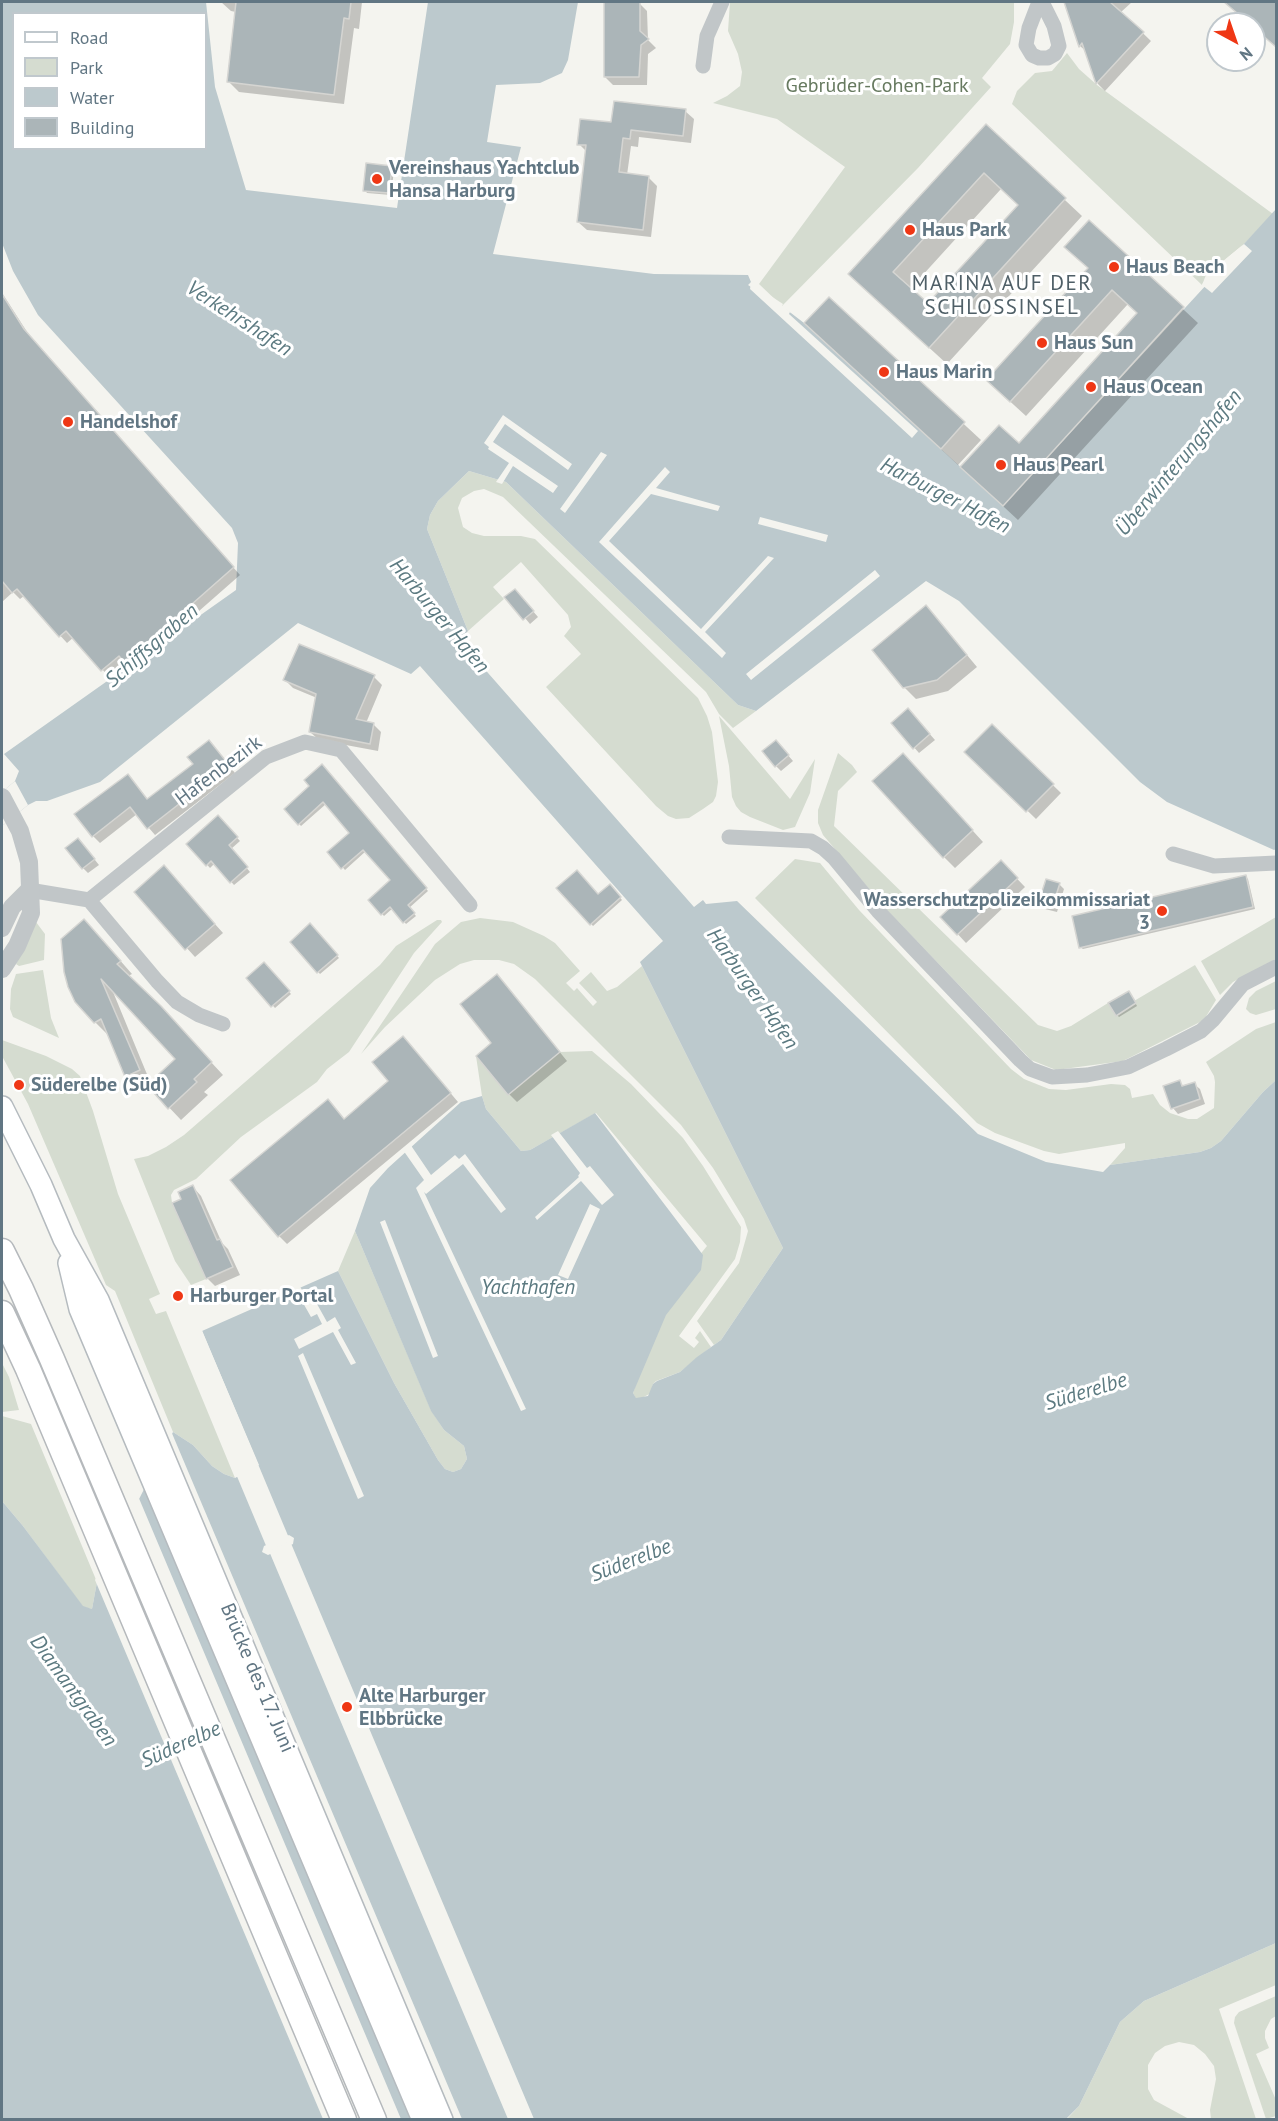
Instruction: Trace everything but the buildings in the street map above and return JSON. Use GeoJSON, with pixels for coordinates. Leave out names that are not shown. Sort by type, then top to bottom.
{"type":"FeatureCollection","features":[{"type":"Feature","properties":{"kind":"highway"},"geometry":{"type":"LineString","coordinates":[[2,1251],[52,1359],[374,2120]]}},
{"type":"Feature","properties":{"kind":"highway"},"geometry":{"type":"LineString","coordinates":[[2,1313],[28,1369],[344,2120]]}},
{"type":"Feature","properties":{"kind":"main road","name":"Brücke des 17. Juni"},"geometry":{"type":"LineString","coordinates":[[2,1107],[41,1185],[64,1239],[423,2120]]}},
{"type":"Feature","properties":{"kind":"main road","name":"Brücke des 17. Juni"},"geometry":{"type":"LineString","coordinates":[[89,1304],[442,2120]]}},
{"type":"Feature","properties":{"kind":"street"},"geometry":{"type":"LineString","coordinates":[[703,66],[708,36],[722,2]]}},
{"type":"Feature","properties":{"kind":"street","name":"Hafenbezirk"},"geometry":{"type":"LineString","coordinates":[[89,900],[266,757],[305,742],[341,750],[470,905]]}},
{"type":"Feature","properties":{"kind":"street"},"geometry":{"type":"LineString","coordinates":[[2,797],[20,831],[29,862],[31,914],[17,946],[2,969]]}},
{"type":"Feature","properties":{"kind":"street"},"geometry":{"type":"LineString","coordinates":[[729,837],[810,841],[823,848],[878,911],[1020,1060],[1030,1069],[1052,1077],[1087,1075],[1128,1067],[1166,1049],[1201,1031],[1243,984],[1276,967]]}},
{"type":"Feature","properties":{"kind":"street"},"geometry":{"type":"LineString","coordinates":[[1173,855],[1214,866],[1276,863]]}},
{"type":"Feature","properties":{"kind":"street"},"geometry":{"type":"LineString","coordinates":[[29,890],[89,900],[177,1002],[199,1015],[223,1024]]}},
{"type":"Feature","properties":{"kind":"street"},"geometry":{"type":"LineString","coordinates":[[2,928],[12,907],[29,890]]}},
{"type":"Feature","properties":{"kind":"green space","name":"Gebrüder-Cohen-Park"},"geometry":{"type":"Polygon","coordinates":[[[730,2],[1014,2],[1014,22],[1010,44],[982,78],[991,87],[918,168],[782,306],[759,284],[845,167],[777,119],[713,103],[740,86],[742,72],[738,54],[728,31],[730,2]]]}},
{"type":"Feature","properties":{"kind":"green space"},"geometry":{"type":"Polygon","coordinates":[[[1067,53],[1079,69],[1097,85],[1273,214],[1244,244],[1206,275],[1202,285],[1012,104],[1017,91],[1035,73],[1052,71],[1067,53]]]}},
{"type":"Feature","properties":{"kind":"green space"},"geometry":{"type":"Polygon","coordinates":[[[469,471],[506,482],[738,705],[756,711],[733,728],[719,714],[706,692],[503,497],[484,489],[474,491],[462,498],[458,508],[463,527],[472,533],[484,536],[521,536],[535,539],[698,698],[712,732],[718,782],[713,802],[689,818],[676,819],[668,816],[656,806],[546,687],[581,654],[564,636],[571,627],[568,615],[521,562],[493,587],[504,599],[468,631],[427,529],[430,515],[438,501],[469,471]]]}},
{"type":"Feature","properties":{"kind":"green space"},"geometry":{"type":"Polygon","coordinates":[[[719,716],[790,799],[815,759],[810,793],[795,827],[783,830],[750,817],[736,806],[732,797],[729,766],[719,716]]]}},
{"type":"Feature","properties":{"kind":"green space"},"geometry":{"type":"Polygon","coordinates":[[[838,753],[857,772],[838,791],[834,826],[1038,1025],[1057,1031],[1071,1026],[1108,1003],[1116,1015],[1135,1004],[1134,1001],[1195,965],[1216,1000],[1204,1020],[1123,1061],[1056,1070],[1031,1060],[887,910],[823,835],[818,823],[818,810],[838,753]]]}},
{"type":"Feature","properties":{"kind":"green space"},"geometry":{"type":"Polygon","coordinates":[[[795,859],[820,863],[859,910],[1011,1069],[1024,1079],[1049,1089],[1066,1090],[1111,1084],[1125,1085],[1130,1089],[1132,1098],[1153,1094],[1160,1105],[1170,1113],[1188,1119],[1197,1119],[1214,1108],[1214,1076],[1206,1062],[1256,1029],[1276,1022],[1276,1080],[1221,1141],[1200,1152],[1110,1165],[1125,1148],[1125,1143],[1059,1154],[1044,1151],[995,1133],[977,1123],[755,898],[795,859]]]}},
{"type":"Feature","properties":{"kind":"green space"},"geometry":{"type":"Polygon","coordinates":[[[1276,917],[1276,959],[1233,982],[1220,995],[1201,961],[1276,917]]]}},
{"type":"Feature","properties":{"kind":"green space"},"geometry":{"type":"Polygon","coordinates":[[[480,918],[513,922],[555,943],[580,971],[566,983],[574,991],[577,988],[593,1006],[597,1002],[579,983],[591,972],[607,991],[617,987],[642,966],[783,1248],[721,1340],[714,1345],[697,1321],[739,1263],[748,1231],[744,1219],[713,1168],[681,1125],[535,979],[514,964],[499,960],[474,960],[460,964],[435,980],[385,1027],[361,1054],[435,944],[461,922],[480,918]]]}},
{"type":"Feature","properties":{"kind":"green space"},"geometry":{"type":"Polygon","coordinates":[[[437,920],[442,922],[414,953],[349,1052],[327,1069],[317,1082],[241,1137],[196,1179],[174,1190],[171,1195],[172,1203],[206,1279],[191,1285],[175,1261],[134,1159],[148,1156],[184,1135],[380,965],[396,946],[437,920]]]}},
{"type":"Feature","properties":{"kind":"green space"},"geometry":{"type":"Polygon","coordinates":[[[36,922],[45,934],[44,960],[19,966],[16,964],[36,922]]]}},
{"type":"Feature","properties":{"kind":"green space"},"geometry":{"type":"Polygon","coordinates":[[[43,970],[51,1018],[59,1038],[13,1017],[10,1009],[11,989],[16,974],[43,970]]]}},
{"type":"Feature","properties":{"kind":"green space"},"geometry":{"type":"Polygon","coordinates":[[[1276,981],[1276,1009],[1256,1015],[1250,1013],[1246,1009],[1249,998],[1256,991],[1276,981]]]}},
{"type":"Feature","properties":{"kind":"green space"},"geometry":{"type":"Polygon","coordinates":[[[2,1040],[46,1056],[72,1069],[80,1076],[118,1194],[160,1294],[149,1299],[156,1314],[166,1311],[235,1478],[212,1466],[193,1445],[173,1432],[115,1291],[106,1285],[28,1104],[2,1056],[2,1040]]]}},
{"type":"Feature","properties":{"kind":"green space"},"geometry":{"type":"Polygon","coordinates":[[[592,1051],[631,1084],[683,1138],[741,1227],[735,1259],[679,1336],[694,1348],[699,1342],[695,1338],[700,1331],[711,1347],[680,1372],[656,1381],[651,1393],[636,1399],[633,1393],[663,1300],[707,1246],[596,1113],[530,1150],[521,1151],[486,1109],[476,1056],[508,1095],[560,1052],[592,1051]]]}},
{"type":"Feature","properties":{"kind":"green space"},"geometry":{"type":"Polygon","coordinates":[[[355,1231],[431,1410],[444,1430],[464,1446],[467,1459],[461,1469],[453,1472],[445,1469],[438,1460],[394,1383],[338,1271],[355,1231]]]}},
{"type":"Feature","properties":{"kind":"green space"},"geometry":{"type":"Polygon","coordinates":[[[2,1363],[9,1377],[19,1410],[2,1412],[2,1363]]]}},
{"type":"Feature","properties":{"kind":"green space"},"geometry":{"type":"Polygon","coordinates":[[[2,1416],[31,1424],[97,1582],[92,1609],[83,1607],[2,1501],[2,1416]]]}},
{"type":"Feature","properties":{"kind":"green space"},"geometry":{"type":"Polygon","coordinates":[[[1276,1943],[1276,1985],[1219,2009],[1256,2119],[1211,2119],[1210,2110],[1216,2079],[1214,2066],[1194,2045],[1179,2042],[1165,2046],[1155,2053],[1148,2065],[1148,2089],[1154,2100],[1189,2119],[1066,2120],[1079,2106],[1120,2022],[1144,2001],[1276,1943]]]}},
{"type":"Feature","properties":{"kind":"green space"},"geometry":{"type":"Polygon","coordinates":[[[1276,1996],[1276,2016],[1271,2019],[1265,2031],[1269,2048],[1256,2054],[1276,2100],[1276,2116],[1266,2119],[1234,2023],[1239,2012],[1276,1996]]]}},
{"type":"Feature","properties":{"kind":"water"},"geometry":{"type":"Polygon","coordinates":[[[2,2],[206,2],[215,87],[246,190],[397,208],[428,2],[578,2],[568,60],[562,73],[540,83],[496,85],[487,142],[521,147],[493,254],[654,274],[748,275],[751,282],[748,285],[804,323],[1003,506],[1276,209],[1276,849],[1274,850],[1167,802],[1140,782],[959,601],[926,581],[756,711],[738,705],[506,482],[469,471],[438,501],[430,515],[427,529],[468,631],[459,640],[694,907],[703,900],[706,904],[737,901],[978,1134],[1046,1162],[1103,1172],[1110,1165],[1200,1152],[1211,1148],[1221,1141],[1276,1080],[1276,1943],[1144,2001],[1120,2022],[1079,2106],[1066,2119],[2,2119],[2,1501],[83,1606],[92,1609],[97,1582],[173,1432],[193,1445],[212,1466],[224,1474],[235,1478],[259,1465],[202,1331],[338,1271],[394,1383],[438,1460],[445,1469],[453,1472],[461,1469],[467,1459],[464,1446],[444,1430],[431,1411],[355,1231],[370,1188],[388,1168],[461,1102],[482,1096],[486,1109],[521,1151],[530,1150],[595,1113],[703,1255],[701,1270],[666,1315],[633,1393],[636,1398],[648,1396],[653,1384],[680,1372],[721,1340],[783,1248],[640,962],[663,941],[420,666],[411,674],[298,623],[100,782],[47,801],[36,801],[2,826],[2,792],[15,781],[19,771],[4,754],[236,590],[238,543],[232,528],[38,315],[13,271],[2,243],[2,2]],[[289,1535],[264,1546],[262,1552],[268,1555],[293,1544],[294,1538],[289,1535]]]}},
{"type":"Feature","properties":{"kind":"pier"},"geometry":{"type":"Polygon","coordinates":[[[1244,244],[1252,251],[1212,293],[1202,285],[1227,258],[1244,244]]]}},
{"type":"Feature","properties":{"kind":"pier"},"geometry":{"type":"Polygon","coordinates":[[[751,283],[783,304],[782,306],[790,312],[789,314],[918,431],[912,438],[750,289],[751,283]]]}},
{"type":"Feature","properties":{"kind":"pier"},"geometry":{"type":"Polygon","coordinates":[[[503,415],[572,464],[568,470],[505,424],[493,442],[558,486],[553,493],[513,466],[502,484],[496,482],[509,463],[488,449],[489,447],[484,443],[503,415]]]}},
{"type":"Feature","properties":{"kind":"pier"},"geometry":{"type":"Polygon","coordinates":[[[601,452],[607,455],[565,513],[560,509],[601,452]]]}},
{"type":"Feature","properties":{"kind":"pier"},"geometry":{"type":"Polygon","coordinates":[[[665,467],[670,472],[656,488],[720,506],[718,511],[651,494],[609,541],[701,629],[768,556],[774,558],[705,632],[726,653],[722,658],[599,542],[665,467]]]}},
{"type":"Feature","properties":{"kind":"pier"},"geometry":{"type":"Polygon","coordinates":[[[760,517],[828,535],[826,542],[758,524],[760,517]]]}},
{"type":"Feature","properties":{"kind":"pier"},"geometry":{"type":"Polygon","coordinates":[[[875,570],[880,576],[751,680],[746,674],[875,570]]]}},
{"type":"Feature","properties":{"kind":"pier"},"geometry":{"type":"Polygon","coordinates":[[[15,781],[28,805],[2,826],[2,792],[15,781]]]}},
{"type":"Feature","properties":{"kind":"pier"},"geometry":{"type":"Polygon","coordinates":[[[558,1131],[587,1168],[590,1166],[614,1195],[602,1205],[581,1181],[537,1220],[535,1217],[579,1177],[580,1173],[551,1135],[558,1131]]]}},
{"type":"Feature","properties":{"kind":"pier"},"geometry":{"type":"Polygon","coordinates":[[[410,1144],[431,1175],[455,1155],[459,1159],[465,1154],[506,1209],[501,1213],[463,1164],[426,1194],[424,1192],[526,1409],[521,1411],[416,1188],[424,1180],[403,1150],[410,1144]]]}},
{"type":"Feature","properties":{"kind":"pier"},"geometry":{"type":"Polygon","coordinates":[[[590,1204],[600,1209],[568,1279],[558,1275],[590,1204]]]}},
{"type":"Feature","properties":{"kind":"pier"},"geometry":{"type":"Polygon","coordinates":[[[385,1220],[438,1356],[433,1358],[380,1222],[385,1220]]]}},
{"type":"Feature","properties":{"kind":"pier"},"geometry":{"type":"Polygon","coordinates":[[[299,1285],[307,1298],[317,1304],[327,1322],[335,1317],[341,1328],[338,1330],[356,1363],[351,1365],[333,1332],[299,1349],[294,1339],[322,1324],[317,1314],[311,1317],[294,1287],[299,1285]]]}},
{"type":"Feature","properties":{"kind":"pier"},"geometry":{"type":"Polygon","coordinates":[[[201,1328],[289,1538],[267,1548],[236,1474],[255,1464],[199,1332],[201,1328]]]}},
{"type":"Feature","properties":{"kind":"pier"},"geometry":{"type":"Polygon","coordinates":[[[303,1353],[364,1496],[358,1499],[298,1356],[303,1353]]]}},
{"type":"Feature","properties":{"kind":"pier"},"geometry":{"type":"Polygon","coordinates":[[[171,1431],[462,2119],[411,2119],[143,1485],[171,1431]]]}},
{"type":"Feature","properties":{"kind":"pier"},"geometry":{"type":"Polygon","coordinates":[[[138,1496],[401,2119],[323,2119],[95,1580],[138,1496]]]}},
{"type":"Feature","properties":{"kind":"pier","name":"Alte Harburger Elbbrücke"},"geometry":{"type":"Polygon","coordinates":[[[290,1541],[534,2119],[508,2119],[269,1551],[290,1541]]]}},
{"type":"Feature","properties":{"kind":"place","name":"Vereinshaus Yachtclub Hansa Harburg"},"geometry":{"type":"Point","coordinates":[377,179]}},
{"type":"Feature","properties":{"kind":"place","name":"Haus Park"},"geometry":{"type":"Point","coordinates":[910,230]}},
{"type":"Feature","properties":{"kind":"place","name":"Haus Beach"},"geometry":{"type":"Point","coordinates":[1114,267]}},
{"type":"Feature","properties":{"kind":"place","name":"Haus Sun"},"geometry":{"type":"Point","coordinates":[1042,343]}},
{"type":"Feature","properties":{"kind":"place","name":"Haus Marin"},"geometry":{"type":"Point","coordinates":[884,372]}},
{"type":"Feature","properties":{"kind":"place","name":"Haus Ocean"},"geometry":{"type":"Point","coordinates":[1091,387]}},
{"type":"Feature","properties":{"kind":"place","name":"Handelshof"},"geometry":{"type":"Point","coordinates":[68,422]}},
{"type":"Feature","properties":{"kind":"place","name":"Haus Pearl"},"geometry":{"type":"Point","coordinates":[1001,465]}},
{"type":"Feature","properties":{"kind":"place","name":"Wasserschutzpolizeikommissariat 3"},"geometry":{"type":"Point","coordinates":[1162,911]}},
{"type":"Feature","properties":{"kind":"place","name":"Süderelbe (Süd)"},"geometry":{"type":"Point","coordinates":[19,1085]}},
{"type":"Feature","properties":{"kind":"place","name":"Harburger Portal"},"geometry":{"type":"Point","coordinates":[178,1296]}},
{"type":"Feature","properties":{"kind":"place","name":"Alte Harburger Elbbrücke"},"geometry":{"type":"Point","coordinates":[347,1707]}},
{"type":"Feature","properties":{"kind":"district","name":"MARINA AUF DER SCHLOSSINSEL"},"geometry":{"type":"Point","coordinates":[1002,296]}},
{"type":"Feature","properties":{"kind":"water label","name":"Verkehrshafen"},"geometry":{"type":"Point","coordinates":[239,319]}},
{"type":"Feature","properties":{"kind":"water label","name":"Überwinterungshafen"},"geometry":{"type":"Point","coordinates":[1179,463]}},
{"type":"Feature","properties":{"kind":"water label","name":"Harburger Hafen"},"geometry":{"type":"Point","coordinates":[945,496]}},
{"type":"Feature","properties":{"kind":"water label","name":"Harburger Hafen"},"geometry":{"type":"Point","coordinates":[439,616]}},
{"type":"Feature","properties":{"kind":"water label","name":"Schiffsgraben"},"geometry":{"type":"Point","coordinates":[152,646]}},
{"type":"Feature","properties":{"kind":"water label","name":"Harburger Hafen"},"geometry":{"type":"Point","coordinates":[752,989]}},
{"type":"Feature","properties":{"kind":"water label","name":"Yachthafen"},"geometry":{"type":"Point","coordinates":[528,1288]}},
{"type":"Feature","properties":{"kind":"water label","name":"Süderelbe"},"geometry":{"type":"Point","coordinates":[1086,1392]}},
{"type":"Feature","properties":{"kind":"water label","name":"Süderelbe"},"geometry":{"type":"Point","coordinates":[631,1561]}},
{"type":"Feature","properties":{"kind":"water label","name":"Diamantgraben"},"geometry":{"type":"Point","coordinates":[73,1691]}},
{"type":"Feature","properties":{"kind":"water label","name":"Süderelbe"},"geometry":{"type":"Point","coordinates":[181,1745]}}]}
